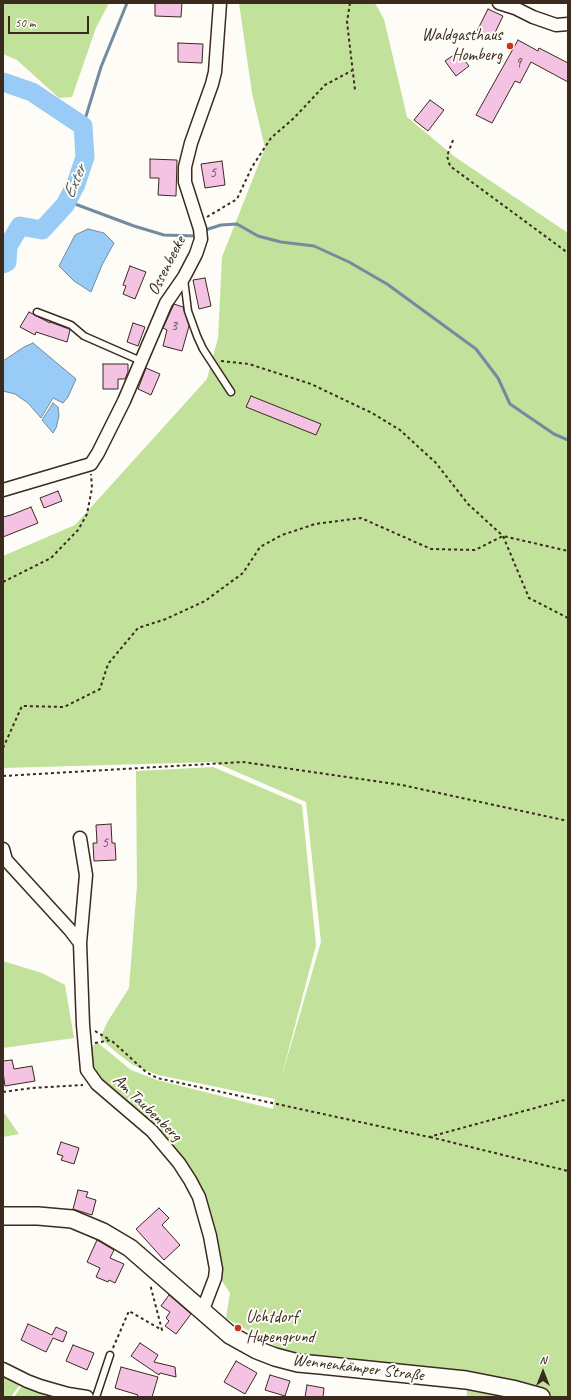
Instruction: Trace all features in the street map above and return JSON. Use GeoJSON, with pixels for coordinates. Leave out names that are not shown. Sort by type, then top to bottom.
{"type":"FeatureCollection","features":[{"type":"Feature","properties":{"kind":"street","name":"Ossenbeeke"},"geometry":{"type":"LineString","coordinates":[[91,464],[124,401],[166,303],[184,277],[199,246],[200,239],[198,223],[186,182],[185,167],[191,143],[215,72],[220,3]]}},
{"type":"Feature","properties":{"kind":"street"},"geometry":{"type":"LineString","coordinates":[[499,3],[556,25],[568,24]]}},
{"type":"Feature","properties":{"kind":"street"},"geometry":{"type":"LineString","coordinates":[[3,490],[91,464]]}},
{"type":"Feature","properties":{"kind":"street","name":"Am Taubenberg"},"geometry":{"type":"LineString","coordinates":[[80,838],[86,876],[80,943],[83,1025],[87,1070],[97,1084],[152,1132],[179,1163],[199,1197],[210,1236],[216,1269],[215,1278],[202,1312]]}},
{"type":"Feature","properties":{"kind":"street"},"geometry":{"type":"LineString","coordinates":[[3,849],[6,860],[80,943]]}},
{"type":"Feature","properties":{"kind":"street","name":"Wennenkämper Straße"},"geometry":{"type":"LineString","coordinates":[[3,1216],[38,1216],[72,1220],[103,1232],[130,1248],[230,1335],[257,1350],[283,1359],[320,1365],[466,1380],[512,1389],[541,1397]]}},
{"type":"Feature","properties":{"kind":"street"},"geometry":{"type":"LineString","coordinates":[[3,1369],[33,1383],[68,1394],[87,1397]]}},
{"type":"Feature","properties":{"kind":"lane"},"geometry":{"type":"LineString","coordinates":[[184,277],[188,311],[197,336],[203,349],[231,392]]}},
{"type":"Feature","properties":{"kind":"lane"},"geometry":{"type":"LineString","coordinates":[[37,312],[71,324],[84,336],[141,360]]}},
{"type":"Feature","properties":{"kind":"lane"},"geometry":{"type":"LineString","coordinates":[[96,1397],[110,1355]]}},
{"type":"Feature","properties":{"kind":"path"},"geometry":{"type":"LineString","coordinates":[[350,3],[347,22],[355,90]]}},
{"type":"Feature","properties":{"kind":"path"},"geometry":{"type":"LineString","coordinates":[[198,223],[237,199],[252,168],[271,138],[294,118],[325,85],[352,70]]}},
{"type":"Feature","properties":{"kind":"path"},"geometry":{"type":"LineString","coordinates":[[453,140],[447,156],[450,166],[568,253]]}},
{"type":"Feature","properties":{"kind":"path"},"geometry":{"type":"LineString","coordinates":[[210,360],[249,364],[312,384],[372,413],[400,430],[436,463],[468,504],[503,536],[529,598],[568,618]]}},
{"type":"Feature","properties":{"kind":"path"},"geometry":{"type":"LineString","coordinates":[[3,582],[51,558],[78,530],[87,514],[92,488],[91,464]]}},
{"type":"Feature","properties":{"kind":"path"},"geometry":{"type":"LineString","coordinates":[[3,748],[22,706],[64,707],[100,689],[108,664],[138,628],[166,619],[205,601],[243,573],[260,548],[282,534],[315,524],[361,518],[431,549],[476,550],[503,536],[568,551]]}},
{"type":"Feature","properties":{"kind":"path"},"geometry":{"type":"LineString","coordinates":[[3,776],[243,762],[402,785],[568,821]]}},
{"type":"Feature","properties":{"kind":"path"},"geometry":{"type":"LineString","coordinates":[[83,1025],[111,1040],[146,1072],[157,1078],[429,1137],[568,1171]]}},
{"type":"Feature","properties":{"kind":"path"},"geometry":{"type":"LineString","coordinates":[[85,1053],[89,1045],[111,1040]]}},
{"type":"Feature","properties":{"kind":"path"},"geometry":{"type":"LineString","coordinates":[[3,1092],[32,1088],[97,1084]]}},
{"type":"Feature","properties":{"kind":"path"},"geometry":{"type":"LineString","coordinates":[[429,1137],[568,1098]]}},
{"type":"Feature","properties":{"kind":"path"},"geometry":{"type":"LineString","coordinates":[[110,1355],[129,1311],[162,1330],[150,1282],[151,1267]]}},
{"type":"Feature","properties":{"kind":"green space"},"geometry":{"type":"Polygon","coordinates":[[[3,3],[109,3],[96,28],[72,97],[59,98],[17,60],[3,54],[3,3]]]}},
{"type":"Feature","properties":{"kind":"green space"},"geometry":{"type":"Polygon","coordinates":[[[239,3],[375,3],[384,19],[407,117],[455,157],[568,233],[568,1397],[467,1397],[466,1375],[291,1355],[226,1318],[230,1293],[219,1276],[192,1179],[90,1069],[88,1051],[98,1043],[131,1070],[157,1080],[273,1109],[275,1099],[158,1075],[133,1065],[100,1038],[108,1021],[129,988],[137,886],[136,771],[213,767],[302,805],[316,945],[281,1079],[321,942],[306,802],[214,762],[3,768],[3,556],[75,525],[207,379],[218,338],[222,257],[265,148],[252,93],[239,3]]]}},
{"type":"Feature","properties":{"kind":"green space"},"geometry":{"type":"Polygon","coordinates":[[[3,961],[42,973],[65,985],[74,1038],[3,1048],[3,961]]]}},
{"type":"Feature","properties":{"kind":"green space"},"geometry":{"type":"Polygon","coordinates":[[[3,1111],[19,1134],[3,1137],[3,1111]]]}},
{"type":"Feature","properties":{"kind":"green space"},"geometry":{"type":"Polygon","coordinates":[[[3,1376],[21,1383],[11,1397],[3,1397],[3,1376]]]}},
{"type":"Feature","properties":{"kind":"green space"},"geometry":{"type":"Polygon","coordinates":[[[21,1387],[54,1397],[14,1397],[21,1387]]]}},
{"type":"Feature","properties":{"kind":"water"},"geometry":{"type":"Polygon","coordinates":[[[88,229],[104,233],[114,243],[102,265],[91,292],[74,281],[59,266],[75,235],[88,229]]]}},
{"type":"Feature","properties":{"kind":"water"},"geometry":{"type":"Polygon","coordinates":[[[33,343],[76,379],[68,397],[63,403],[53,398],[41,418],[28,403],[15,394],[3,391],[3,361],[24,347],[33,343]]]}},
{"type":"Feature","properties":{"kind":"water"},"geometry":{"type":"Polygon","coordinates":[[[53,403],[58,407],[59,416],[53,433],[42,420],[53,403]]]}},
{"type":"Feature","properties":{"kind":"building"},"geometry":{"type":"Polygon","coordinates":[[[155,3],[182,3],[181,17],[155,16],[155,3]]]}},
{"type":"Feature","properties":{"kind":"building"},"geometry":{"type":"Polygon","coordinates":[[[488,9],[503,16],[492,39],[477,31],[488,9]]]}},
{"type":"Feature","properties":{"kind":"building"},"geometry":{"type":"Polygon","coordinates":[[[518,40],[538,51],[539,48],[568,63],[568,82],[531,62],[520,83],[515,81],[492,123],[476,115],[518,40]]]}},
{"type":"Feature","properties":{"kind":"building"},"geometry":{"type":"Polygon","coordinates":[[[178,43],[203,44],[202,63],[178,62],[178,43]]]}},
{"type":"Feature","properties":{"kind":"building"},"geometry":{"type":"Polygon","coordinates":[[[458,52],[469,66],[456,76],[445,61],[458,52]]]}},
{"type":"Feature","properties":{"kind":"building"},"geometry":{"type":"Polygon","coordinates":[[[430,100],[444,110],[428,131],[414,120],[430,100]]]}},
{"type":"Feature","properties":{"kind":"building"},"geometry":{"type":"Polygon","coordinates":[[[150,159],[177,160],[176,196],[158,195],[159,178],[150,178],[150,159]]]}},
{"type":"Feature","properties":{"kind":"building"},"geometry":{"type":"Polygon","coordinates":[[[222,161],[225,185],[205,188],[201,164],[222,161]]]}},
{"type":"Feature","properties":{"kind":"building"},"geometry":{"type":"Polygon","coordinates":[[[130,266],[146,272],[135,299],[123,294],[126,286],[123,285],[130,266]]]}},
{"type":"Feature","properties":{"kind":"building"},"geometry":{"type":"Polygon","coordinates":[[[205,278],[211,306],[199,309],[193,280],[205,278]]]}},
{"type":"Feature","properties":{"kind":"building"},"geometry":{"type":"Polygon","coordinates":[[[174,304],[183,307],[189,326],[182,351],[163,346],[167,330],[163,328],[174,304]]]}},
{"type":"Feature","properties":{"kind":"building"},"geometry":{"type":"Polygon","coordinates":[[[29,312],[50,323],[69,329],[67,342],[36,332],[35,335],[20,327],[29,312]]]}},
{"type":"Feature","properties":{"kind":"building"},"geometry":{"type":"Polygon","coordinates":[[[133,323],[145,327],[138,346],[127,342],[133,323]]]}},
{"type":"Feature","properties":{"kind":"building"},"geometry":{"type":"Polygon","coordinates":[[[103,364],[128,364],[128,372],[125,379],[118,379],[118,389],[103,389],[103,364]]]}},
{"type":"Feature","properties":{"kind":"building"},"geometry":{"type":"Polygon","coordinates":[[[146,368],[160,374],[151,395],[138,389],[146,368]]]}},
{"type":"Feature","properties":{"kind":"building"},"geometry":{"type":"Polygon","coordinates":[[[251,396],[321,424],[316,435],[246,407],[251,396]]]}},
{"type":"Feature","properties":{"kind":"building"},"geometry":{"type":"Polygon","coordinates":[[[58,491],[62,501],[44,508],[40,498],[58,491]]]}},
{"type":"Feature","properties":{"kind":"building"},"geometry":{"type":"Polygon","coordinates":[[[31,507],[38,523],[3,537],[3,517],[31,507]]]}},
{"type":"Feature","properties":{"kind":"building"},"geometry":{"type":"Polygon","coordinates":[[[111,824],[112,843],[115,843],[116,860],[94,861],[93,843],[97,843],[96,825],[111,824]]]}},
{"type":"Feature","properties":{"kind":"building"},"geometry":{"type":"Polygon","coordinates":[[[12,1060],[14,1069],[32,1066],[35,1081],[5,1086],[3,1061],[12,1060]]]}},
{"type":"Feature","properties":{"kind":"building"},"geometry":{"type":"Polygon","coordinates":[[[61,1142],[79,1148],[74,1164],[61,1160],[63,1156],[57,1154],[61,1142]]]}},
{"type":"Feature","properties":{"kind":"building"},"geometry":{"type":"Polygon","coordinates":[[[78,1190],[88,1192],[86,1197],[96,1200],[92,1215],[73,1209],[78,1190]]]}},
{"type":"Feature","properties":{"kind":"building"},"geometry":{"type":"Polygon","coordinates":[[[159,1208],[169,1218],[162,1225],[180,1245],[164,1260],[136,1229],[159,1208]]]}},
{"type":"Feature","properties":{"kind":"building"},"geometry":{"type":"Polygon","coordinates":[[[97,1240],[114,1250],[110,1258],[124,1264],[115,1283],[96,1277],[100,1268],[87,1262],[97,1240]]]}},
{"type":"Feature","properties":{"kind":"building"},"geometry":{"type":"Polygon","coordinates":[[[169,1295],[191,1314],[176,1334],[165,1326],[169,1321],[166,1318],[170,1312],[161,1306],[169,1295]]]}},
{"type":"Feature","properties":{"kind":"building"},"geometry":{"type":"Polygon","coordinates":[[[28,1324],[52,1335],[56,1327],[67,1332],[63,1342],[53,1338],[46,1352],[21,1340],[28,1324]]]}},
{"type":"Feature","properties":{"kind":"building"},"geometry":{"type":"Polygon","coordinates":[[[140,1343],[158,1355],[154,1362],[175,1367],[176,1377],[160,1373],[159,1375],[131,1356],[140,1343]]]}},
{"type":"Feature","properties":{"kind":"building"},"geometry":{"type":"Polygon","coordinates":[[[73,1345],[94,1353],[87,1370],[66,1361],[73,1345]]]}},
{"type":"Feature","properties":{"kind":"building"},"geometry":{"type":"Polygon","coordinates":[[[236,1361],[257,1373],[245,1394],[224,1382],[236,1361]]]}},
{"type":"Feature","properties":{"kind":"building"},"geometry":{"type":"Polygon","coordinates":[[[121,1367],[158,1377],[152,1397],[137,1397],[138,1395],[115,1388],[121,1367]]]}},
{"type":"Feature","properties":{"kind":"building"},"geometry":{"type":"Polygon","coordinates":[[[270,1375],[290,1381],[285,1396],[265,1390],[270,1375]]]}},
{"type":"Feature","properties":{"kind":"building"},"geometry":{"type":"Polygon","coordinates":[[[307,1385],[324,1388],[323,1397],[305,1397],[307,1385]]]}},
{"type":"Feature","properties":{"kind":"waterway"},"geometry":{"type":"LineString","coordinates":[[83,126],[101,67],[127,3]]}},
{"type":"Feature","properties":{"kind":"waterway","name":"Exter"},"geometry":{"type":"LineString","coordinates":[[3,82],[32,92],[83,126],[85,157],[76,184],[65,205],[42,230],[20,226],[8,246],[7,262],[3,264]]}},
{"type":"Feature","properties":{"kind":"waterway"},"geometry":{"type":"LineString","coordinates":[[67,201],[134,226],[164,235],[196,236]]}},
{"type":"Feature","properties":{"kind":"waterway"},"geometry":{"type":"LineString","coordinates":[[205,230],[221,225],[237,224],[258,236],[281,242],[314,246],[349,262],[387,284],[476,349],[498,378],[510,404],[554,434],[568,440]]}},
{"type":"Feature","properties":{"kind":"place","name":"Waldgasthaus Homberg"},"geometry":{"type":"Point","coordinates":[510,46]}},
{"type":"Feature","properties":{"kind":"place","name":"Uchtdorf Hupengrund"},"geometry":{"type":"Point","coordinates":[238,1328]}}]}
